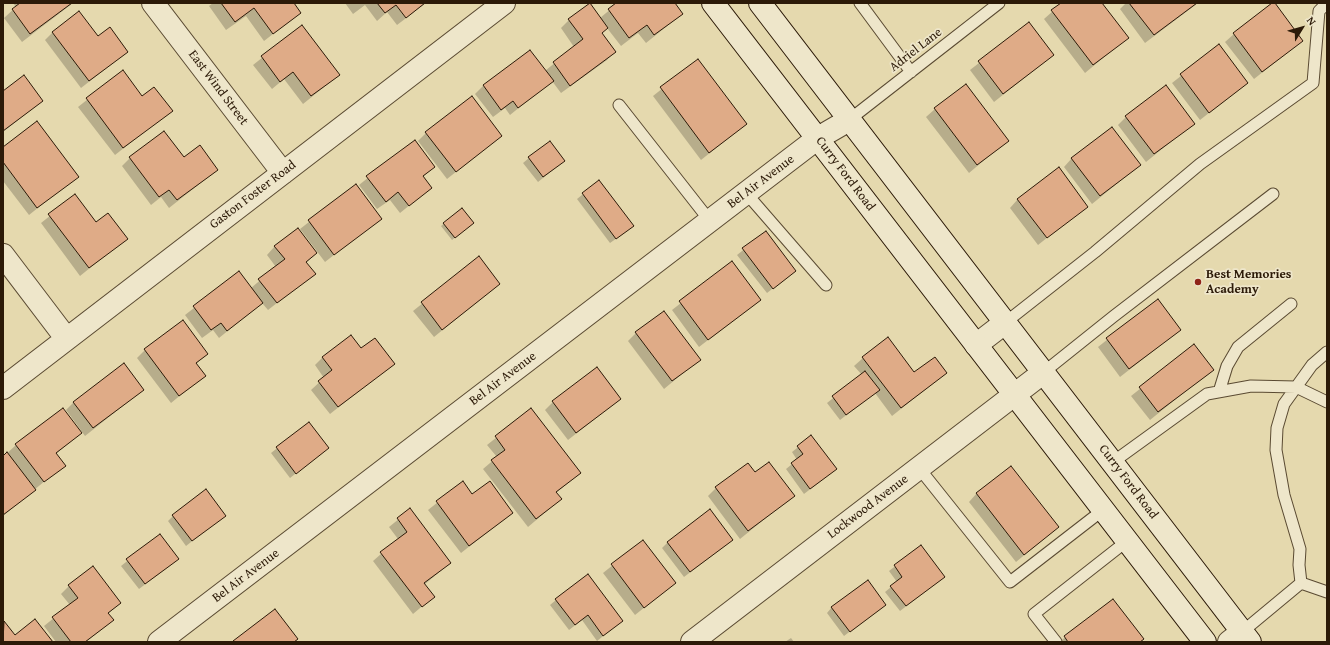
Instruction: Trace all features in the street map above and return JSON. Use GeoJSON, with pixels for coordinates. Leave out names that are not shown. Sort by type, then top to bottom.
{"type":"FeatureCollection","features":[{"type":"Feature","properties":{"kind":"street","name":"East Wind Street"},"geometry":{"type":"LineString","coordinates":[[153,3],[283,173]]}},
{"type":"Feature","properties":{"kind":"street","name":"Gaston Foster Road"},"geometry":{"type":"LineString","coordinates":[[3,388],[503,3]]}},
{"type":"Feature","properties":{"kind":"street","name":"Curry Ford Road"},"geometry":{"type":"LineString","coordinates":[[713,3],[1205,642]]}},
{"type":"Feature","properties":{"kind":"street","name":"Curry Ford Road"},"geometry":{"type":"LineString","coordinates":[[760,3],[1113,462],[1240,639]]}},
{"type":"Feature","properties":{"kind":"street","name":"Bel Air Avenue"},"geometry":{"type":"LineString","coordinates":[[159,642],[818,138],[850,120]]}},
{"type":"Feature","properties":{"kind":"street"},"geometry":{"type":"LineString","coordinates":[[3,255],[66,338]]}},
{"type":"Feature","properties":{"kind":"street"},"geometry":{"type":"LineString","coordinates":[[976,344],[1006,322]]}},
{"type":"Feature","properties":{"kind":"street","name":"Lockwood Avenue"},"geometry":{"type":"LineString","coordinates":[[692,642],[1044,372]]}},
{"type":"Feature","properties":{"kind":"lane"},"geometry":{"type":"LineString","coordinates":[[860,3],[911,72]]}},
{"type":"Feature","properties":{"kind":"lane","name":"Adriel Lane"},"geometry":{"type":"LineString","coordinates":[[850,120],[999,3]]}},
{"type":"Feature","properties":{"kind":"lane"},"geometry":{"type":"LineString","coordinates":[[1006,322],[1095,252],[1200,164],[1313,84],[1318,11],[1327,3]]}},
{"type":"Feature","properties":{"kind":"lane"},"geometry":{"type":"LineString","coordinates":[[619,106],[710,221]]}},
{"type":"Feature","properties":{"kind":"lane"},"geometry":{"type":"LineString","coordinates":[[746,193],[826,285]]}},
{"type":"Feature","properties":{"kind":"lane"},"geometry":{"type":"LineString","coordinates":[[1044,372],[1110,319],[1274,194]]}},
{"type":"Feature","properties":{"kind":"lane"},"geometry":{"type":"LineString","coordinates":[[1219,392],[1227,366],[1238,347],[1292,304]]}},
{"type":"Feature","properties":{"kind":"lane"},"geometry":{"type":"LineString","coordinates":[[1301,583],[1299,565],[1300,549],[1284,495],[1276,450],[1277,428],[1284,404],[1312,365],[1327,352]]}},
{"type":"Feature","properties":{"kind":"lane"},"geometry":{"type":"LineString","coordinates":[[1113,462],[1207,394],[1251,386],[1296,387],[1327,402]]}},
{"type":"Feature","properties":{"kind":"lane"},"geometry":{"type":"LineString","coordinates":[[919,468],[1010,582],[1103,510]]}},
{"type":"Feature","properties":{"kind":"lane"},"geometry":{"type":"LineString","coordinates":[[1056,642],[1034,614],[1127,541]]}},
{"type":"Feature","properties":{"kind":"lane"},"geometry":{"type":"LineString","coordinates":[[1301,583],[1327,592]]}},
{"type":"Feature","properties":{"kind":"lane"},"geometry":{"type":"LineString","coordinates":[[1240,639],[1301,583]]}},
{"type":"Feature","properties":{"kind":"building"},"geometry":{"type":"Polygon","coordinates":[[[20,3],[72,3],[30,34],[12,9],[20,3]]]}},
{"type":"Feature","properties":{"kind":"building"},"geometry":{"type":"Polygon","coordinates":[[[221,3],[294,3],[301,13],[273,34],[254,8],[235,22],[221,3]]]}},
{"type":"Feature","properties":{"kind":"building"},"geometry":{"type":"Polygon","coordinates":[[[377,3],[425,3],[406,18],[396,5],[385,13],[377,3]]]}},
{"type":"Feature","properties":{"kind":"building"},"geometry":{"type":"Polygon","coordinates":[[[590,3],[608,28],[602,33],[616,52],[570,86],[553,62],[583,39],[568,19],[590,3]]]}},
{"type":"Feature","properties":{"kind":"building"},"geometry":{"type":"Polygon","coordinates":[[[616,3],[675,3],[683,14],[654,35],[647,25],[629,38],[608,9],[616,3]]]}},
{"type":"Feature","properties":{"kind":"building"},"geometry":{"type":"Polygon","coordinates":[[[1061,3],[1102,3],[1129,38],[1093,65],[1051,10],[1061,3]]]}},
{"type":"Feature","properties":{"kind":"building"},"geometry":{"type":"Polygon","coordinates":[[[1129,3],[1197,3],[1154,35],[1129,3]]]}},
{"type":"Feature","properties":{"kind":"building"},"geometry":{"type":"Polygon","coordinates":[[[1272,3],[1275,3],[1303,41],[1262,72],[1233,33],[1272,3]]]}},
{"type":"Feature","properties":{"kind":"building"},"geometry":{"type":"Polygon","coordinates":[[[79,11],[98,36],[110,27],[128,52],[89,81],[52,32],[79,11]]]}},
{"type":"Feature","properties":{"kind":"building"},"geometry":{"type":"Polygon","coordinates":[[[1029,22],[1054,55],[1003,94],[978,61],[1029,22]]]}},
{"type":"Feature","properties":{"kind":"building"},"geometry":{"type":"Polygon","coordinates":[[[302,25],[340,75],[311,96],[293,72],[280,82],[261,56],[302,25]]]}},
{"type":"Feature","properties":{"kind":"building"},"geometry":{"type":"Polygon","coordinates":[[[1219,44],[1248,83],[1209,113],[1180,74],[1219,44]]]}},
{"type":"Feature","properties":{"kind":"building"},"geometry":{"type":"Polygon","coordinates":[[[530,50],[554,81],[518,108],[513,101],[501,110],[483,85],[530,50]]]}},
{"type":"Feature","properties":{"kind":"building"},"geometry":{"type":"Polygon","coordinates":[[[698,59],[747,124],[709,153],[660,87],[698,59]]]}},
{"type":"Feature","properties":{"kind":"building"},"geometry":{"type":"Polygon","coordinates":[[[123,70],[142,96],[154,87],[173,111],[123,148],[86,98],[123,70]]]}},
{"type":"Feature","properties":{"kind":"building"},"geometry":{"type":"Polygon","coordinates":[[[24,75],[43,101],[3,131],[3,91],[24,75]]]}},
{"type":"Feature","properties":{"kind":"building"},"geometry":{"type":"Polygon","coordinates":[[[966,84],[1009,141],[977,165],[934,108],[966,84]]]}},
{"type":"Feature","properties":{"kind":"building"},"geometry":{"type":"Polygon","coordinates":[[[1166,85],[1195,124],[1154,154],[1125,116],[1166,85]]]}},
{"type":"Feature","properties":{"kind":"building"},"geometry":{"type":"Polygon","coordinates":[[[472,96],[502,136],[456,172],[425,132],[472,96]]]}},
{"type":"Feature","properties":{"kind":"building"},"geometry":{"type":"Polygon","coordinates":[[[37,121],[79,177],[37,208],[3,162],[3,147],[37,121]]]}},
{"type":"Feature","properties":{"kind":"building"},"geometry":{"type":"Polygon","coordinates":[[[1112,127],[1141,165],[1100,196],[1071,158],[1112,127]]]}},
{"type":"Feature","properties":{"kind":"building"},"geometry":{"type":"Polygon","coordinates":[[[164,131],[184,157],[200,145],[218,170],[177,200],[169,190],[159,197],[129,157],[164,131]]]}},
{"type":"Feature","properties":{"kind":"building"},"geometry":{"type":"Polygon","coordinates":[[[415,140],[435,167],[423,176],[432,188],[409,206],[398,192],[386,202],[366,176],[415,140]]]}},
{"type":"Feature","properties":{"kind":"building"},"geometry":{"type":"Polygon","coordinates":[[[550,141],[565,161],[543,177],[528,157],[550,141]]]}},
{"type":"Feature","properties":{"kind":"building"},"geometry":{"type":"Polygon","coordinates":[[[1059,167],[1088,207],[1047,238],[1017,199],[1059,167]]]}},
{"type":"Feature","properties":{"kind":"building"},"geometry":{"type":"Polygon","coordinates":[[[599,180],[634,226],[616,239],[582,193],[599,180]]]}},
{"type":"Feature","properties":{"kind":"building"},"geometry":{"type":"Polygon","coordinates":[[[356,184],[382,219],[334,255],[308,220],[356,184]]]}},
{"type":"Feature","properties":{"kind":"building"},"geometry":{"type":"Polygon","coordinates":[[[75,194],[96,222],[108,213],[128,239],[89,268],[48,214],[75,194]]]}},
{"type":"Feature","properties":{"kind":"building"},"geometry":{"type":"Polygon","coordinates":[[[462,208],[474,223],[455,238],[443,223],[462,208]]]}},
{"type":"Feature","properties":{"kind":"building"},"geometry":{"type":"Polygon","coordinates":[[[298,228],[317,253],[306,262],[316,274],[277,303],[258,279],[285,259],[274,246],[298,228]]]}},
{"type":"Feature","properties":{"kind":"building"},"geometry":{"type":"Polygon","coordinates":[[[766,231],[796,271],[773,289],[742,248],[766,231]]]}},
{"type":"Feature","properties":{"kind":"building"},"geometry":{"type":"Polygon","coordinates":[[[479,256],[500,284],[442,330],[421,302],[479,256]]]}},
{"type":"Feature","properties":{"kind":"building"},"geometry":{"type":"Polygon","coordinates":[[[732,261],[761,300],[708,340],[679,301],[732,261]]]}},
{"type":"Feature","properties":{"kind":"building"},"geometry":{"type":"Polygon","coordinates":[[[239,271],[263,303],[227,331],[221,323],[211,330],[193,306],[239,271]]]}},
{"type":"Feature","properties":{"kind":"building"},"geometry":{"type":"Polygon","coordinates":[[[1158,299],[1181,330],[1129,369],[1106,338],[1158,299]]]}},
{"type":"Feature","properties":{"kind":"building"},"geometry":{"type":"Polygon","coordinates":[[[664,311],[701,360],[672,381],[635,332],[664,311]]]}},
{"type":"Feature","properties":{"kind":"building"},"geometry":{"type":"Polygon","coordinates":[[[183,320],[208,354],[196,363],[206,376],[179,396],[144,349],[183,320]]]}},
{"type":"Feature","properties":{"kind":"building"},"geometry":{"type":"Polygon","coordinates":[[[351,335],[361,348],[375,338],[395,364],[338,407],[318,381],[332,370],[322,357],[351,335]]]}},
{"type":"Feature","properties":{"kind":"building"},"geometry":{"type":"Polygon","coordinates":[[[888,337],[914,372],[935,357],[947,373],[901,408],[862,357],[888,337]]]}},
{"type":"Feature","properties":{"kind":"building"},"geometry":{"type":"Polygon","coordinates":[[[1194,344],[1214,370],[1158,412],[1139,387],[1194,344]]]}},
{"type":"Feature","properties":{"kind":"building"},"geometry":{"type":"Polygon","coordinates":[[[124,363],[144,390],[93,428],[73,402],[124,363]]]}},
{"type":"Feature","properties":{"kind":"building"},"geometry":{"type":"Polygon","coordinates":[[[597,367],[621,399],[576,433],[552,401],[597,367]]]}},
{"type":"Feature","properties":{"kind":"building"},"geometry":{"type":"Polygon","coordinates":[[[865,371],[880,390],[846,415],[832,396],[865,371]]]}},
{"type":"Feature","properties":{"kind":"building"},"geometry":{"type":"Polygon","coordinates":[[[63,408],[82,433],[56,453],[66,466],[44,482],[15,444],[63,408]]]}},
{"type":"Feature","properties":{"kind":"building"},"geometry":{"type":"Polygon","coordinates":[[[531,408],[581,473],[556,492],[562,499],[536,519],[491,460],[505,450],[495,436],[531,408]]]}},
{"type":"Feature","properties":{"kind":"building"},"geometry":{"type":"Polygon","coordinates":[[[309,422],[329,448],[296,474],[276,447],[309,422]]]}},
{"type":"Feature","properties":{"kind":"building"},"geometry":{"type":"Polygon","coordinates":[[[811,435],[837,469],[810,489],[791,463],[803,454],[797,446],[811,435]]]}},
{"type":"Feature","properties":{"kind":"building"},"geometry":{"type":"Polygon","coordinates":[[[7,452],[36,490],[3,515],[3,456],[7,452]]]}},
{"type":"Feature","properties":{"kind":"building"},"geometry":{"type":"Polygon","coordinates":[[[769,462],[795,496],[748,531],[715,487],[748,463],[755,472],[769,462]]]}},
{"type":"Feature","properties":{"kind":"building"},"geometry":{"type":"Polygon","coordinates":[[[1011,466],[1059,527],[1024,555],[976,493],[1011,466]]]}},
{"type":"Feature","properties":{"kind":"building"},"geometry":{"type":"Polygon","coordinates":[[[463,481],[472,494],[490,481],[513,513],[469,546],[436,501],[463,481]]]}},
{"type":"Feature","properties":{"kind":"building"},"geometry":{"type":"Polygon","coordinates":[[[206,489],[226,516],[192,541],[172,515],[206,489]]]}},
{"type":"Feature","properties":{"kind":"building"},"geometry":{"type":"Polygon","coordinates":[[[410,508],[451,563],[424,583],[435,597],[422,607],[380,552],[407,532],[397,518],[410,508]]]}},
{"type":"Feature","properties":{"kind":"building"},"geometry":{"type":"Polygon","coordinates":[[[710,509],[733,540],[690,572],[667,542],[710,509]]]}},
{"type":"Feature","properties":{"kind":"building"},"geometry":{"type":"Polygon","coordinates":[[[160,534],[179,559],[145,584],[126,559],[160,534]]]}},
{"type":"Feature","properties":{"kind":"building"},"geometry":{"type":"Polygon","coordinates":[[[643,540],[676,583],[644,608],[611,564],[643,540]]]}},
{"type":"Feature","properties":{"kind":"building"},"geometry":{"type":"Polygon","coordinates":[[[921,545],[945,577],[906,606],[890,586],[902,577],[894,565],[921,545]]]}},
{"type":"Feature","properties":{"kind":"building"},"geometry":{"type":"Polygon","coordinates":[[[93,566],[121,603],[108,613],[114,620],[85,642],[71,642],[52,617],[78,598],[68,585],[93,566]]]}},
{"type":"Feature","properties":{"kind":"building"},"geometry":{"type":"Polygon","coordinates":[[[588,574],[623,621],[603,636],[588,615],[575,625],[555,599],[588,574]]]}},
{"type":"Feature","properties":{"kind":"building"},"geometry":{"type":"Polygon","coordinates":[[[868,580],[886,605],[850,632],[831,607],[868,580]]]}},
{"type":"Feature","properties":{"kind":"building"},"geometry":{"type":"Polygon","coordinates":[[[1113,599],[1144,639],[1140,642],[1068,642],[1064,636],[1113,599]]]}},
{"type":"Feature","properties":{"kind":"building"},"geometry":{"type":"Polygon","coordinates":[[[275,609],[298,639],[294,642],[233,642],[233,641],[275,609]]]}},
{"type":"Feature","properties":{"kind":"building"},"geometry":{"type":"Polygon","coordinates":[[[35,619],[53,642],[3,642],[4,621],[15,635],[35,619]]]}},
{"type":"Feature","properties":{"kind":"place","name":"Best Memories Academy"},"geometry":{"type":"Point","coordinates":[1198,282]}}]}
